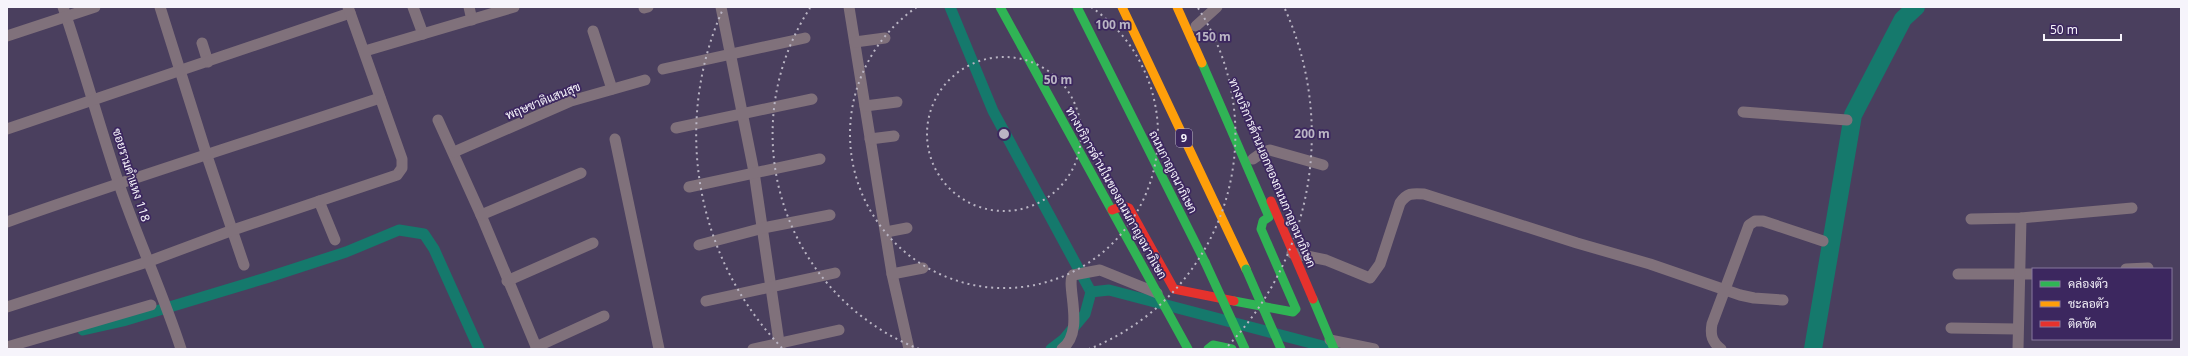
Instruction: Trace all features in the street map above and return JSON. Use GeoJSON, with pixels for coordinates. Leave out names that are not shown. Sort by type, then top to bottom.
{"type":"FeatureCollection","features":[{"type":"Feature","properties":{"kind":"main road","name":"ทางบริการด้านในของถนนกาญจนาภิเษก"},"geometry":{"type":"LineString","coordinates":[[1000,7],[1188,349]]}},
{"type":"Feature","properties":{"kind":"main road"},"geometry":{"type":"LineString","coordinates":[[1073,7],[1081,17]]}},
{"type":"Feature","properties":{"kind":"main road","name":"ถนนกาญจนาภิเษก"},"geometry":{"type":"LineString","coordinates":[[1077,7],[1205,262],[1245,349]]}},
{"type":"Feature","properties":{"kind":"main road","name":"ถนนกาญจนาภิเษก"},"geometry":{"type":"LineString","coordinates":[[1122,7],[1246,269],[1281,349]]}},
{"type":"Feature","properties":{"kind":"main road"},"geometry":{"type":"LineString","coordinates":[[1177,7],[1269,217],[1328,344]]}},
{"type":"Feature","properties":{"kind":"main road","name":"ทางบริการด้านนอกของถนนกาญจนาภิเษก"},"geometry":{"type":"LineString","coordinates":[[1187,7],[1253,158],[1328,344]]}},
{"type":"Feature","properties":{"kind":"main road"},"geometry":{"type":"LineString","coordinates":[[1112,210],[1123,206],[1129,208],[1174,289],[1293,312],[1296,309],[1262,229],[1263,221],[1269,217]]}},
{"type":"Feature","properties":{"kind":"main road"},"geometry":{"type":"LineString","coordinates":[[1208,349],[1213,345],[1232,349]]}},
{"type":"Feature","properties":{"kind":"street"},"geometry":{"type":"LineString","coordinates":[[7,36],[64,12],[95,7]]}},
{"type":"Feature","properties":{"kind":"street"},"geometry":{"type":"LineString","coordinates":[[160,7],[207,156],[244,265]]}},
{"type":"Feature","properties":{"kind":"street"},"geometry":{"type":"LineString","coordinates":[[413,7],[423,34]]}},
{"type":"Feature","properties":{"kind":"street"},"geometry":{"type":"LineString","coordinates":[[469,7],[472,20]]}},
{"type":"Feature","properties":{"kind":"street"},"geometry":{"type":"LineString","coordinates":[[365,51],[514,7]]}},
{"type":"Feature","properties":{"kind":"street"},"geometry":{"type":"LineString","coordinates":[[721,7],[754,172],[780,346]]}},
{"type":"Feature","properties":{"kind":"street"},"geometry":{"type":"LineString","coordinates":[[852,7],[855,42],[892,274],[909,349]]}},
{"type":"Feature","properties":{"kind":"street"},"geometry":{"type":"LineString","coordinates":[[1196,26],[1217,7]]}},
{"type":"Feature","properties":{"kind":"street"},"geometry":{"type":"LineString","coordinates":[[7,129],[208,62],[349,10],[365,51],[402,159],[402,168],[397,175],[233,230],[147,262],[7,307]]}},
{"type":"Feature","properties":{"kind":"street","name":"ซอยรามคำแหง 118"},"geometry":{"type":"LineString","coordinates":[[64,12],[119,183],[147,262],[172,320],[181,349]]}},
{"type":"Feature","properties":{"kind":"street"},"geometry":{"type":"LineString","coordinates":[[592,31],[612,89]]}},
{"type":"Feature","properties":{"kind":"street"},"geometry":{"type":"LineString","coordinates":[[663,68],[805,38]]}},
{"type":"Feature","properties":{"kind":"street"},"geometry":{"type":"LineString","coordinates":[[855,42],[884,38]]}},
{"type":"Feature","properties":{"kind":"street"},"geometry":{"type":"LineString","coordinates":[[202,43],[208,62]]}},
{"type":"Feature","properties":{"kind":"street","name":"พฤษชาติแสนสุข"},"geometry":{"type":"LineString","coordinates":[[454,152],[571,102],[645,80]]}},
{"type":"Feature","properties":{"kind":"street"},"geometry":{"type":"LineString","coordinates":[[7,222],[119,183],[207,156],[380,98]]}},
{"type":"Feature","properties":{"kind":"street"},"geometry":{"type":"LineString","coordinates":[[676,128],[812,99]]}},
{"type":"Feature","properties":{"kind":"street"},"geometry":{"type":"LineString","coordinates":[[865,106],[897,102]]}},
{"type":"Feature","properties":{"kind":"street"},"geometry":{"type":"LineString","coordinates":[[1744,112],[1847,120]]}},
{"type":"Feature","properties":{"kind":"street"},"geometry":{"type":"LineString","coordinates":[[438,120],[454,152],[536,348],[604,316]]}},
{"type":"Feature","properties":{"kind":"street"},"geometry":{"type":"LineString","coordinates":[[870,139],[894,136]]}},
{"type":"Feature","properties":{"kind":"street"},"geometry":{"type":"LineString","coordinates":[[615,139],[659,349]]}},
{"type":"Feature","properties":{"kind":"street"},"geometry":{"type":"LineString","coordinates":[[1253,158],[1270,150],[1323,165]]}},
{"type":"Feature","properties":{"kind":"street"},"geometry":{"type":"LineString","coordinates":[[689,187],[820,159]]}},
{"type":"Feature","properties":{"kind":"street"},"geometry":{"type":"LineString","coordinates":[[481,215],[581,173]]}},
{"type":"Feature","properties":{"kind":"street"},"geometry":{"type":"LineString","coordinates":[[1292,253],[1326,260],[1370,278],[1380,264],[1400,203],[1405,195],[1411,193],[1424,194],[1577,243],[1650,264],[1724,290],[1754,298],[1783,300]]}},
{"type":"Feature","properties":{"kind":"street"},"geometry":{"type":"LineString","coordinates":[[319,201],[335,240]]}},
{"type":"Feature","properties":{"kind":"street"},"geometry":{"type":"LineString","coordinates":[[1971,219],[2021,218],[2132,208]]}},
{"type":"Feature","properties":{"kind":"street"},"geometry":{"type":"LineString","coordinates":[[699,245],[763,228],[830,215]]}},
{"type":"Feature","properties":{"kind":"street"},"geometry":{"type":"LineString","coordinates":[[2018,349],[2017,329],[2021,218]]}},
{"type":"Feature","properties":{"kind":"street"},"geometry":{"type":"LineString","coordinates":[[1721,349],[1715,344],[1711,331],[1724,290],[1746,231],[1752,222],[1763,221],[1823,241]]}},
{"type":"Feature","properties":{"kind":"street"},"geometry":{"type":"LineString","coordinates":[[886,232],[907,228]]}},
{"type":"Feature","properties":{"kind":"street"},"geometry":{"type":"LineString","coordinates":[[507,281],[593,243]]}},
{"type":"Feature","properties":{"kind":"street"},"geometry":{"type":"LineString","coordinates":[[892,274],[923,268]]}},
{"type":"Feature","properties":{"kind":"street"},"geometry":{"type":"LineString","coordinates":[[1062,349],[1072,334],[1072,276],[1100,270],[1158,294]]}},
{"type":"Feature","properties":{"kind":"street"},"geometry":{"type":"LineString","coordinates":[[706,301],[835,273]]}},
{"type":"Feature","properties":{"kind":"street"},"geometry":{"type":"LineString","coordinates":[[1958,274],[2032,274]]}},
{"type":"Feature","properties":{"kind":"street"},"geometry":{"type":"LineString","coordinates":[[7,347],[150,305]]}},
{"type":"Feature","properties":{"kind":"street"},"geometry":{"type":"LineString","coordinates":[[1951,328],[2017,329]]}},
{"type":"Feature","properties":{"kind":"street"},"geometry":{"type":"LineString","coordinates":[[753,349],[780,346],[839,330]]}},
{"type":"Feature","properties":{"kind":"street"},"geometry":{"type":"LineString","coordinates":[[1328,344],[1374,349]]}},
{"type":"Feature","properties":{"kind":"waterway"},"geometry":{"type":"LineString","coordinates":[[950,7],[993,111],[1091,292]]}},
{"type":"Feature","properties":{"kind":"waterway"},"geometry":{"type":"LineString","coordinates":[[1813,349],[1853,115],[1903,19],[1916,7]]}},
{"type":"Feature","properties":{"kind":"waterway"},"geometry":{"type":"LineString","coordinates":[[83,330],[123,321],[266,278],[346,252],[399,230],[424,234],[434,249],[479,349]]}},
{"type":"Feature","properties":{"kind":"waterway"},"geometry":{"type":"LineString","coordinates":[[1051,349],[1064,339],[1085,314],[1091,292],[1109,290],[1334,349]]}},
{"type":"Feature","properties":{"kind":"traffic: fast"},"geometry":{"type":"LineString","coordinates":[[1000,7],[1188,349]]}},
{"type":"Feature","properties":{"kind":"traffic: fast"},"geometry":{"type":"LineString","coordinates":[[1077,7],[1205,262]]}},
{"type":"Feature","properties":{"kind":"traffic: fast"},"geometry":{"type":"LineString","coordinates":[[1202,63],[1269,217],[1263,221],[1261,229],[1296,309],[1293,312],[1234,301]]}},
{"type":"Feature","properties":{"kind":"traffic: fast"},"geometry":{"type":"LineString","coordinates":[[1205,262],[1245,349]]}},
{"type":"Feature","properties":{"kind":"traffic: fast"},"geometry":{"type":"LineString","coordinates":[[1246,269],[1281,349]]}},
{"type":"Feature","properties":{"kind":"traffic: fast"},"geometry":{"type":"LineString","coordinates":[[1313,299],[1334,349]]}},
{"type":"Feature","properties":{"kind":"traffic: fast"},"geometry":{"type":"LineString","coordinates":[[1208,349],[1213,345],[1232,349]]}},
{"type":"Feature","properties":{"kind":"traffic: slow"},"geometry":{"type":"LineString","coordinates":[[1122,7],[1246,269]]}},
{"type":"Feature","properties":{"kind":"traffic: slow"},"geometry":{"type":"LineString","coordinates":[[1177,7],[1202,63]]}},
{"type":"Feature","properties":{"kind":"traffic: jam"},"geometry":{"type":"LineString","coordinates":[[1271,201],[1313,299]]}},
{"type":"Feature","properties":{"kind":"traffic: jam"},"geometry":{"type":"LineString","coordinates":[[1112,210],[1123,206],[1129,208],[1174,289],[1234,301]]}}]}
